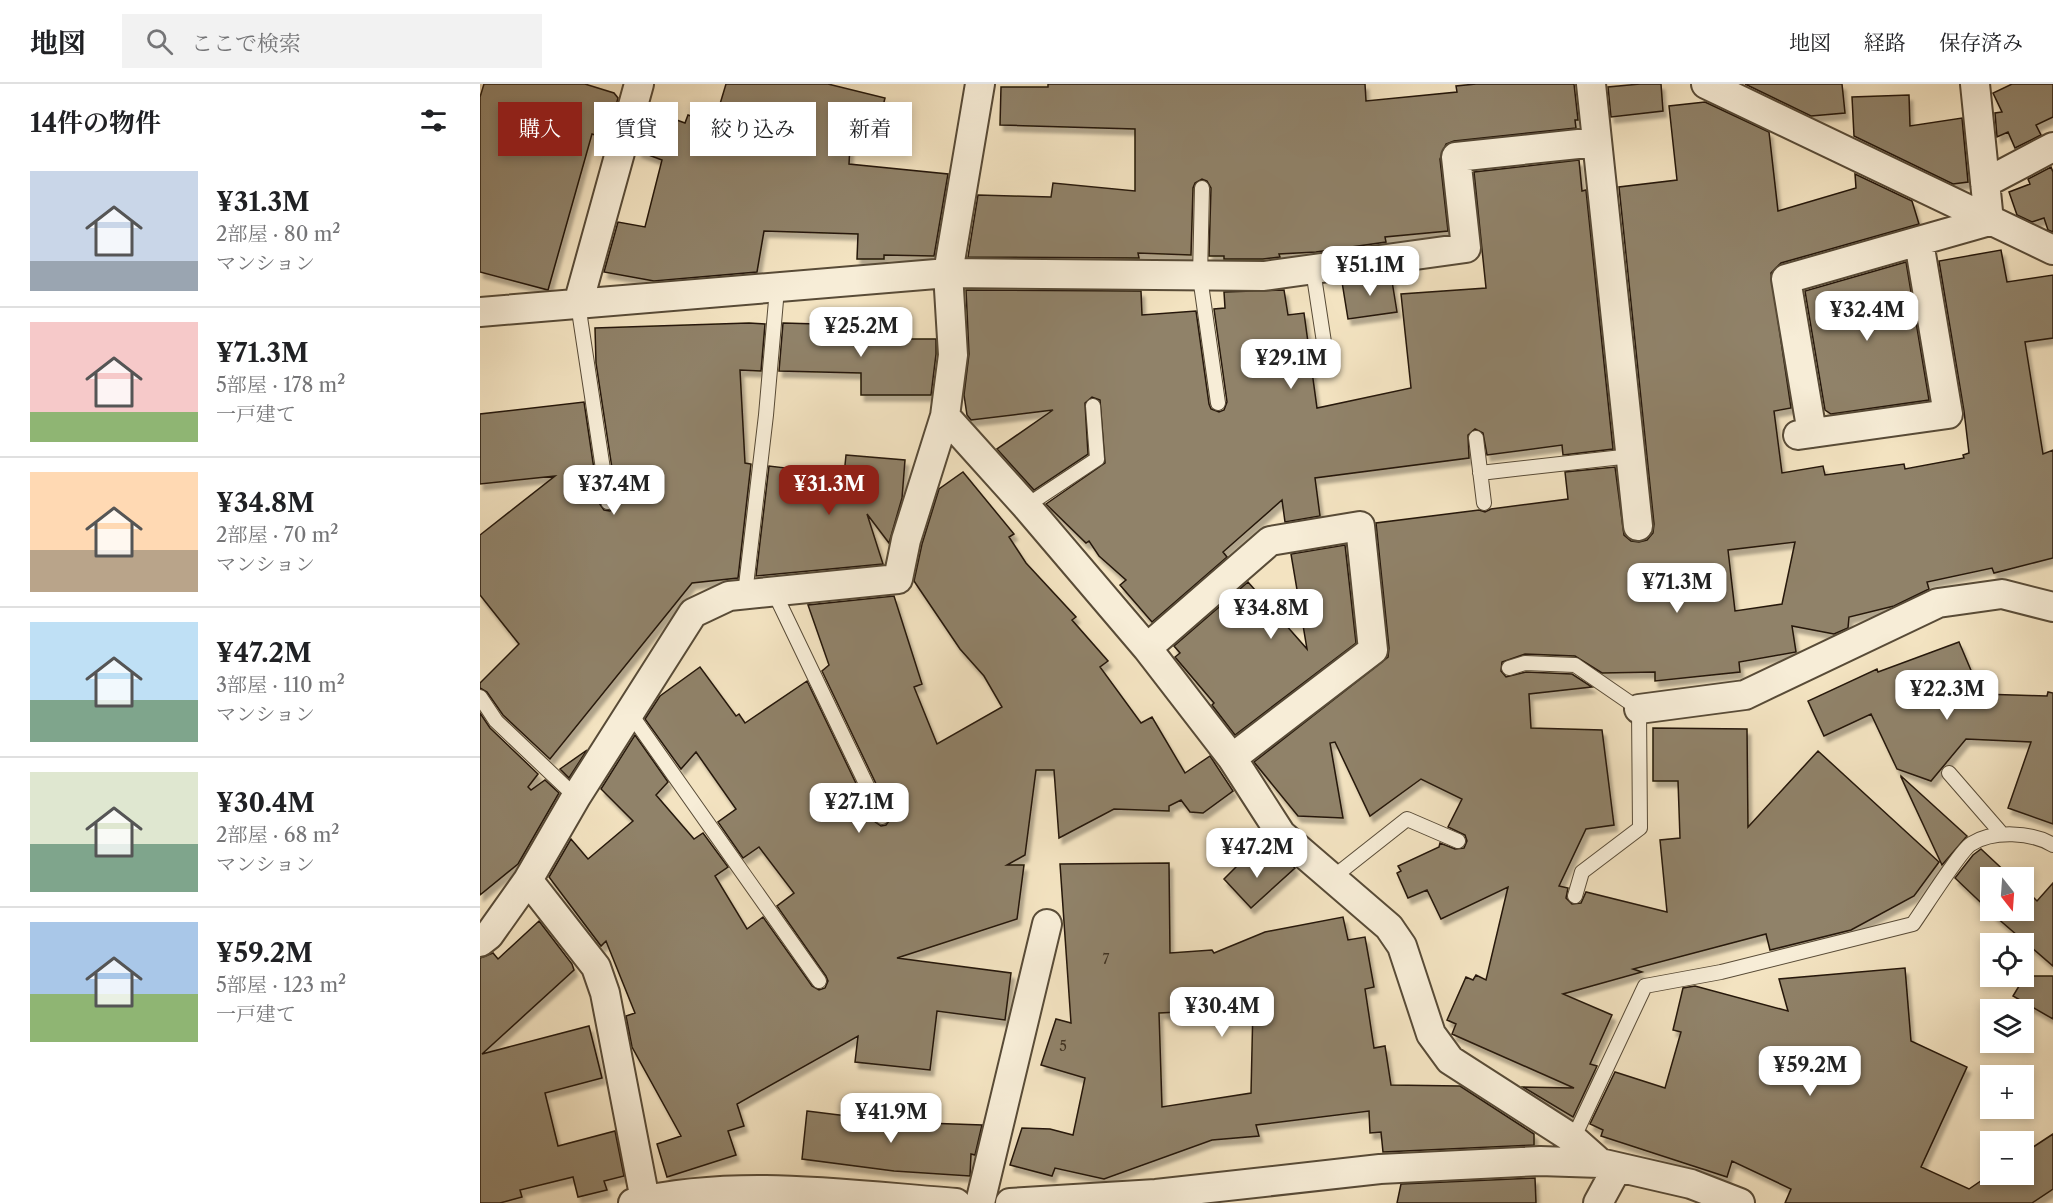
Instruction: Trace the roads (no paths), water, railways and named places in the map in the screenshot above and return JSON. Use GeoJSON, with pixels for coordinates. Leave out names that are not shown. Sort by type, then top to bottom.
{"type":"FeatureCollection","features":[{"type":"Feature","properties":{"kind":"street"},"geometry":{"type":"LineString","coordinates":[[578,304],[639,84]]}},
{"type":"Feature","properties":{"kind":"street"},"geometry":{"type":"LineString","coordinates":[[480,942],[489,935],[528,880],[576,797],[693,613],[729,596],[898,579],[906,540],[945,416],[953,355],[948,273],[980,84]]}},
{"type":"Feature","properties":{"kind":"street"},"geometry":{"type":"LineString","coordinates":[[1591,84],[1638,526]]}},
{"type":"Feature","properties":{"kind":"street"},"geometry":{"type":"LineString","coordinates":[[1706,84],[1989,222],[2053,250]]}},
{"type":"Feature","properties":{"kind":"street"},"geometry":{"type":"LineString","coordinates":[[1975,84],[1989,222]]}},
{"type":"Feature","properties":{"kind":"street"},"geometry":{"type":"LineString","coordinates":[[480,312],[948,273],[1264,276],[1466,248],[1456,157],[1597,142]]}},
{"type":"Feature","properties":{"kind":"street"},"geometry":{"type":"LineString","coordinates":[[1985,183],[2053,147]]}},
{"type":"Feature","properties":{"kind":"street"},"geometry":{"type":"LineString","coordinates":[[1919,242],[1948,414],[1805,434],[1786,279],[1989,222]]}},
{"type":"Feature","properties":{"kind":"street"},"geometry":{"type":"LineString","coordinates":[[945,416],[1026,506],[1147,648],[1232,758],[1281,834],[1330,879],[1389,927],[1402,946],[1431,1034],[1450,1060],[1573,1139],[1608,1166]]}},
{"type":"Feature","properties":{"kind":"street"},"geometry":{"type":"LineString","coordinates":[[1147,648],[1270,541],[1360,526],[1373,650],[1232,758]]}},
{"type":"Feature","properties":{"kind":"street"},"geometry":{"type":"LineString","coordinates":[[1639,708],[1745,694],[1938,603],[2002,594],[2053,607]]}},
{"type":"Feature","properties":{"kind":"street"},"geometry":{"type":"LineString","coordinates":[[528,880],[596,967],[605,993],[639,1202],[710,1191],[783,1190],[956,1203]]}},
{"type":"Feature","properties":{"kind":"street"},"geometry":{"type":"LineString","coordinates":[[980,1203],[1047,924]]}},
{"type":"Feature","properties":{"kind":"street"},"geometry":{"type":"LineString","coordinates":[[1010,1203],[1156,1194],[1380,1169],[1540,1161],[1608,1166],[1691,1184],[1740,1203]]}},
{"type":"Feature","properties":{"kind":"street"},"geometry":{"type":"LineString","coordinates":[[1598,1203],[1608,1166]]}},
{"type":"Feature","properties":{"kind":"lane"},"geometry":{"type":"LineString","coordinates":[[1202,188],[1200,277],[1218,403]]}},
{"type":"Feature","properties":{"kind":"lane"},"geometry":{"type":"LineString","coordinates":[[1313,270],[1327,362]]}},
{"type":"Feature","properties":{"kind":"lane"},"geometry":{"type":"LineString","coordinates":[[745,594],[766,415],[777,289]]}},
{"type":"Feature","properties":{"kind":"lane"},"geometry":{"type":"LineString","coordinates":[[578,304],[608,502]]}},
{"type":"Feature","properties":{"kind":"lane"},"geometry":{"type":"LineString","coordinates":[[1026,506],[1097,459],[1093,406]]}},
{"type":"Feature","properties":{"kind":"lane"},"geometry":{"type":"LineString","coordinates":[[1476,438],[1484,503]]}},
{"type":"Feature","properties":{"kind":"lane"},"geometry":{"type":"LineString","coordinates":[[1480,473],[1631,456]]}},
{"type":"Feature","properties":{"kind":"lane"},"geometry":{"type":"LineString","coordinates":[[774,592],[882,817]]}},
{"type":"Feature","properties":{"kind":"lane"},"geometry":{"type":"LineString","coordinates":[[1509,668],[1525,663],[1575,665],[1639,708],[1640,828],[1582,872],[1575,896]]}},
{"type":"Feature","properties":{"kind":"lane"},"geometry":{"type":"LineString","coordinates":[[480,697],[496,721],[576,797]]}},
{"type":"Feature","properties":{"kind":"lane"},"geometry":{"type":"LineString","coordinates":[[630,713],[819,981]]}},
{"type":"Feature","properties":{"kind":"lane"},"geometry":{"type":"LineString","coordinates":[[1949,773],[2002,834]]}},
{"type":"Feature","properties":{"kind":"lane"},"geometry":{"type":"LineString","coordinates":[[1330,879],[1407,819],[1458,841]]}},
{"type":"Feature","properties":{"kind":"lane"},"geometry":{"type":"LineString","coordinates":[[1573,1139],[1645,986],[1721,972],[1913,924],[1970,844],[2002,834],[2046,840],[2053,844]]}}]}
